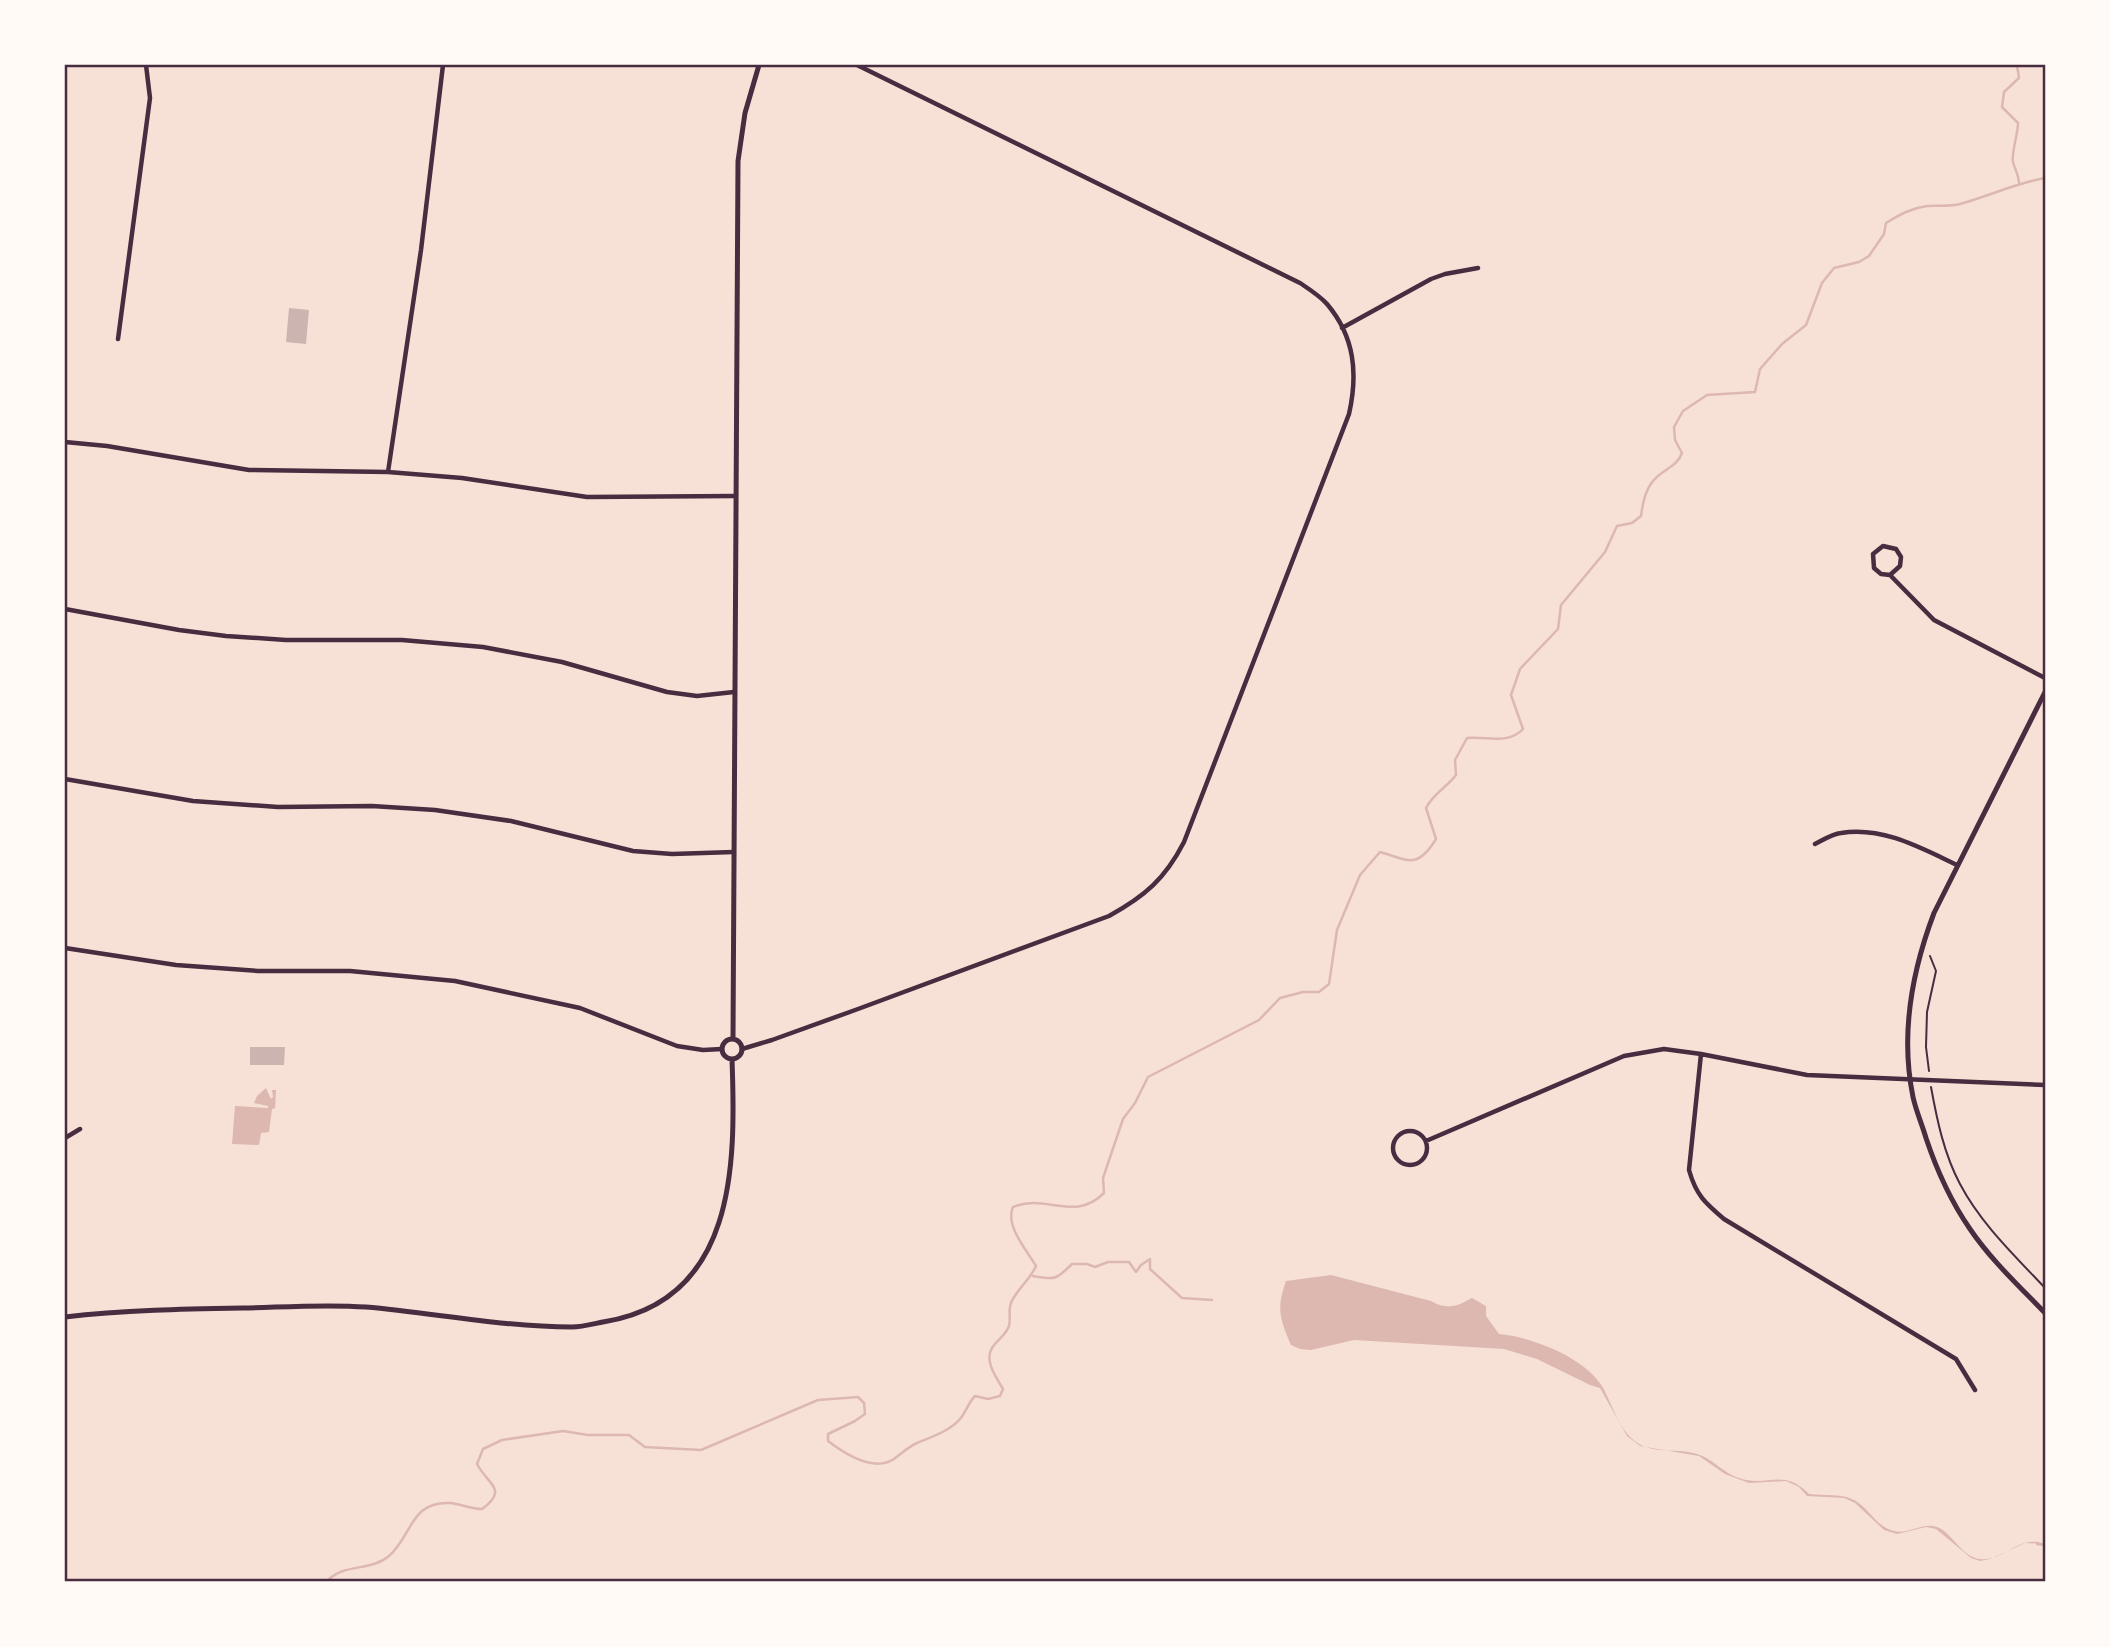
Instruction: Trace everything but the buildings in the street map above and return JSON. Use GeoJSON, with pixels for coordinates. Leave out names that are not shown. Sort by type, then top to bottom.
{"type":"FeatureCollection","features":[{"type":"Feature","properties":{"kind":"street"},"geometry":{"type":"LineString","coordinates":[[118,339],[150,98],[146,65]]}},
{"type":"Feature","properties":{"kind":"street"},"geometry":{"type":"LineString","coordinates":[[388,472],[421,250],[443,65]]}},
{"type":"Feature","properties":{"kind":"street"},"geometry":{"type":"LineString","coordinates":[[733,1039],[738,161],[745,113],[759,65]]}},
{"type":"Feature","properties":{"kind":"street"},"geometry":{"type":"LineString","coordinates":[[742,1049],[1109,916],[1138,900],[1163,878],[1184,842],[1349,414],[1354,389],[1354,361],[1349,341],[1326,303],[1300,283],[858,65]]}},
{"type":"Feature","properties":{"kind":"street"},"geometry":{"type":"LineString","coordinates":[[1342,328],[1431,279],[1478,268]]}},
{"type":"Feature","properties":{"kind":"street"},"geometry":{"type":"LineString","coordinates":[[65,442],[107,446],[249,471],[388,472],[462,478],[587,497],[736,496]]}},
{"type":"Feature","properties":{"kind":"street"},"geometry":{"type":"LineString","coordinates":[[1890,575],[1900,566],[1901,557],[1896,549],[1883,546],[1873,554],[1872,563],[1877,571],[1890,575],[1934,620],[2045,678]]}},
{"type":"Feature","properties":{"kind":"street"},"geometry":{"type":"LineString","coordinates":[[65,608],[179,630],[226,636],[286,640],[402,639],[483,647],[562,662],[667,692],[697,696],[734,692]]}},
{"type":"Feature","properties":{"kind":"street"},"geometry":{"type":"LineString","coordinates":[[2045,692],[1957,865],[1923,943],[1913,980],[1907,1030],[1913,1099],[1947,1193],[1970,1230],[1992,1257],[2045,1313]]}},
{"type":"Feature","properties":{"kind":"street"},"geometry":{"type":"LineString","coordinates":[[65,779],[193,801],[278,807],[372,806],[435,810],[511,821],[634,851],[672,854],[734,852]]}},
{"type":"Feature","properties":{"kind":"street"},"geometry":{"type":"LineString","coordinates":[[1815,844],[1839,833],[1871,831],[1912,844],[1957,865]]}},
{"type":"Feature","properties":{"kind":"street"},"geometry":{"type":"LineString","coordinates":[[65,948],[81,953],[176,965],[258,971],[363,972],[454,981],[580,1007],[677,1046],[703,1050],[722,1049]]}},
{"type":"Feature","properties":{"kind":"street"},"geometry":{"type":"LineString","coordinates":[[733,1039],[739,1042],[742,1049],[739,1056],[732,1059],[725,1056],[722,1049],[725,1042],[733,1039]]}},
{"type":"Feature","properties":{"kind":"street"},"geometry":{"type":"LineString","coordinates":[[1426,1141],[1624,1056],[1664,1049],[1807,1075],[2045,1086]]}},
{"type":"Feature","properties":{"kind":"street"},"geometry":{"type":"LineString","coordinates":[[1702,1054],[1689,1170],[1694,1189],[1703,1201],[1724,1219],[1956,1359],[1975,1390]]}},
{"type":"Feature","properties":{"kind":"street"},"geometry":{"type":"LineString","coordinates":[[65,1317],[167,1310],[364,1307],[518,1325],[575,1327],[617,1320],[650,1310],[674,1294],[695,1273],[712,1245],[724,1203],[729,1164],[734,1103],[732,1059]]}},
{"type":"Feature","properties":{"kind":"street"},"geometry":{"type":"LineString","coordinates":[[65,1138],[80,1129]]}},
{"type":"Feature","properties":{"kind":"street"},"geometry":{"type":"LineString","coordinates":[[1406,1131],[1420,1133],[1426,1141],[1426,1156],[1415,1165],[1405,1164],[1395,1155],[1395,1140],[1406,1131]]}},
{"type":"Feature","properties":{"kind":"path"},"geometry":{"type":"LineString","coordinates":[[1929,955],[1936,971],[1927,1012],[1926,1047],[1930,1081],[1943,1141],[1960,1184],[1989,1226],[2045,1288]]}},
{"type":"Feature","properties":{"kind":"shaded area"},"geometry":{"type":"Polygon","coordinates":[[[266,1088],[271,1099],[272,1090],[276,1090],[269,1132],[261,1133],[259,1145],[232,1144],[235,1106],[268,1108],[254,1103],[266,1088]]]}},
{"type":"Feature","properties":{"kind":"shaded area"},"geometry":{"type":"Polygon","coordinates":[[[1331,1275],[1442,1306],[1456,1305],[1472,1298],[1486,1306],[1486,1316],[1499,1334],[1541,1344],[1583,1366],[1602,1386],[1626,1433],[1645,1447],[1640,1446],[1627,1436],[1600,1388],[1537,1359],[1504,1349],[1354,1340],[1311,1350],[1291,1345],[1280,1307],[1286,1281],[1331,1275]]]}},
{"type":"Feature","properties":{"kind":"shaded area"},"geometry":{"type":"Polygon","coordinates":[[[1666,1450],[1702,1456],[1739,1478],[1758,1481],[1783,1480],[1791,1482],[1800,1486],[1809,1494],[1851,1498],[1888,1529],[1899,1532],[1926,1526],[1937,1527],[1973,1557],[1994,1557],[1990,1559],[1980,1561],[1971,1558],[1936,1529],[1926,1527],[1897,1534],[1884,1530],[1855,1503],[1844,1498],[1807,1496],[1799,1487],[1786,1481],[1749,1483],[1725,1474],[1699,1456],[1666,1450]]]}},
{"type":"Feature","properties":{"kind":"waterway"},"geometry":{"type":"LineString","coordinates":[[2017,65],[2019,78],[2004,92],[2002,107],[2018,123],[2013,158],[2019,184]]}},
{"type":"Feature","properties":{"kind":"waterway"},"geometry":{"type":"LineString","coordinates":[[325,1582],[340,1572],[384,1560],[397,1548],[419,1513],[427,1507],[450,1503],[482,1509],[490,1502],[495,1492],[477,1464],[483,1449],[502,1440],[563,1431],[588,1435],[629,1435],[645,1447],[701,1450],[818,1400],[858,1397],[864,1403],[865,1414],[828,1434],[828,1441],[851,1456],[878,1464],[894,1459],[914,1445],[951,1427],[960,1419],[975,1396],[988,1399],[1000,1396],[1003,1389],[992,1369],[990,1353],[1009,1326],[1013,1298],[1036,1266],[1014,1230],[1011,1214],[1013,1207],[1037,1203],[1071,1207],[1093,1202],[1104,1193],[1103,1178],[1123,1119],[1135,1103],[1148,1077],[1259,1020],[1280,998],[1303,992],[1319,992],[1329,984],[1337,930],[1360,875],[1380,852],[1411,860],[1417,859],[1429,849],[1436,839],[1426,808],[1456,775],[1455,760],[1467,738],[1511,737],[1523,729],[1511,695],[1520,669],[1558,629],[1561,605],[1605,552],[1617,526],[1632,523],[1641,516],[1644,499],[1651,484],[1680,457],[1682,453],[1675,440],[1674,427],[1683,411],[1707,395],[1755,392],[1760,369],[1782,344],[1806,325],[1822,283],[1834,268],[1859,262],[1869,256],[1884,234],[1886,223],[1916,208],[1960,204],[2045,178]]}},
{"type":"Feature","properties":{"kind":"waterway"},"geometry":{"type":"LineString","coordinates":[[1033,1276],[1055,1278],[1072,1264],[1095,1267],[1108,1262],[1129,1262],[1136,1272],[1150,1259],[1150,1269],[1182,1298],[1212,1300]]}},
{"type":"Feature","properties":{"kind":"waterway"},"geometry":{"type":"LineString","coordinates":[[2037,1544],[2045,1545]]}}]}
